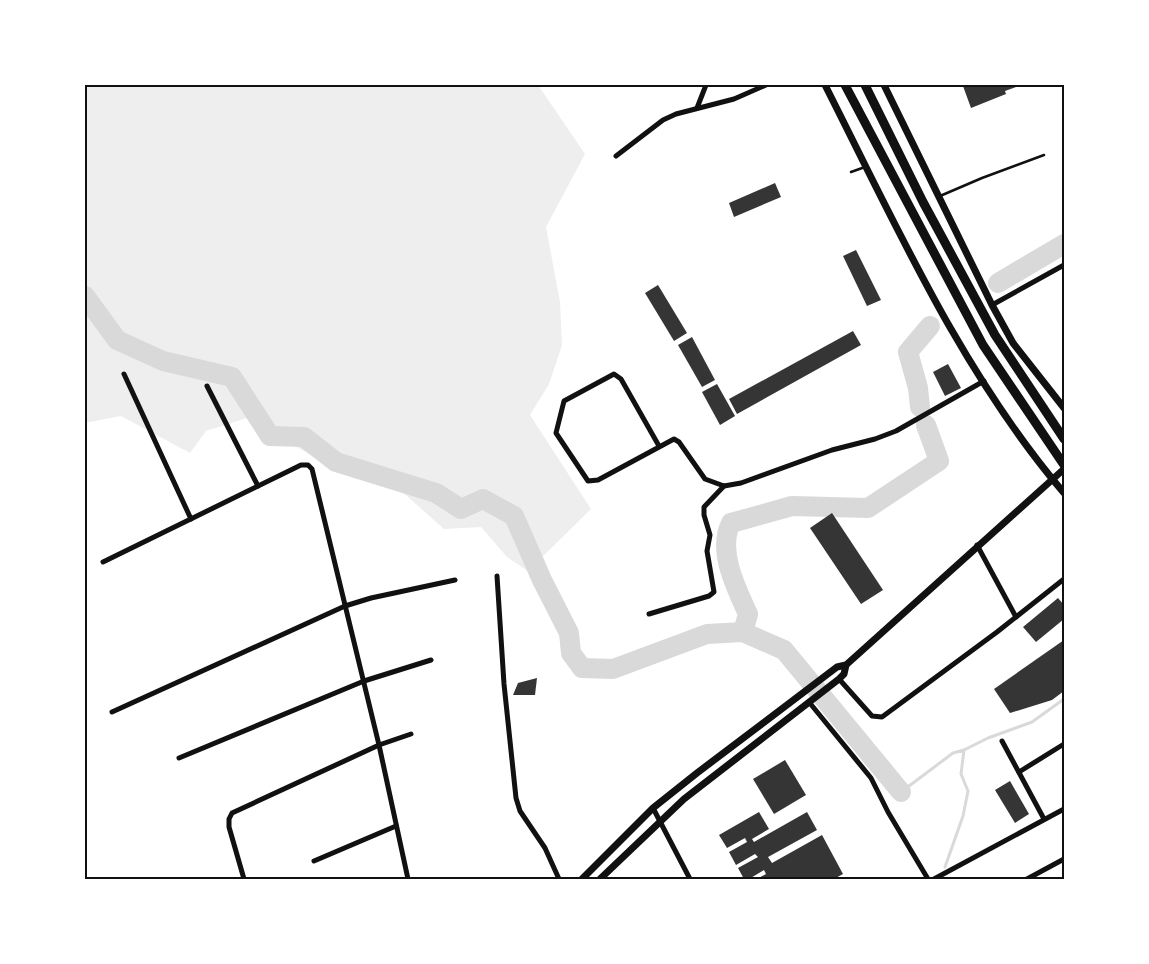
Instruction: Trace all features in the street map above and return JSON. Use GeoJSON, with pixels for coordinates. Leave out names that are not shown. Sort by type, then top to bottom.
{"type":"FeatureCollection","features":[{"type":"Feature","properties":{"kind":"main road"},"geometry":{"type":"LineString","coordinates":[[845,85],[984,345],[1064,465]]}},
{"type":"Feature","properties":{"kind":"main road"},"geometry":{"type":"LineString","coordinates":[[864,85],[923,202],[995,335],[1064,439]]}},
{"type":"Feature","properties":{"kind":"street"},"geometry":{"type":"LineString","coordinates":[[696,108],[706,85]]}},
{"type":"Feature","properties":{"kind":"street"},"geometry":{"type":"LineString","coordinates":[[616,156],[663,120],[696,108],[734,99],[766,85]]}},
{"type":"Feature","properties":{"kind":"street"},"geometry":{"type":"LineString","coordinates":[[825,85],[934,302],[984,381],[1052,479],[1064,493]]}},
{"type":"Feature","properties":{"kind":"street"},"geometry":{"type":"LineString","coordinates":[[884,85],[992,305],[1013,343],[1064,408]]}},
{"type":"Feature","properties":{"kind":"street"},"geometry":{"type":"LineString","coordinates":[[992,305],[1064,265]]}},
{"type":"Feature","properties":{"kind":"street"},"geometry":{"type":"LineString","coordinates":[[124,374],[191,519]]}},
{"type":"Feature","properties":{"kind":"street"},"geometry":{"type":"LineString","coordinates":[[659,446],[622,379],[614,374],[569,397],[561,407],[556,433],[588,481],[598,480],[674,439],[679,442],[705,479],[724,486],[741,483],[832,450],[875,439],[896,431],[984,381]]}},
{"type":"Feature","properties":{"kind":"street"},"geometry":{"type":"LineString","coordinates":[[207,386],[258,486]]}},
{"type":"Feature","properties":{"kind":"street"},"geometry":{"type":"LineString","coordinates":[[103,562],[301,465],[308,465],[314,474],[379,745],[408,879]]}},
{"type":"Feature","properties":{"kind":"street"},"geometry":{"type":"LineString","coordinates":[[582,879],[653,808],[837,667],[846,665],[1064,469]]}},
{"type":"Feature","properties":{"kind":"street"},"geometry":{"type":"LineString","coordinates":[[649,614],[709,596],[714,592],[707,551],[710,536],[704,515],[704,507],[724,486]]}},
{"type":"Feature","properties":{"kind":"street"},"geometry":{"type":"LineString","coordinates":[[978,545],[1016,617]]}},
{"type":"Feature","properties":{"kind":"street"},"geometry":{"type":"LineString","coordinates":[[497,576],[512,775],[520,812],[540,840],[559,879]]}},
{"type":"Feature","properties":{"kind":"street"},"geometry":{"type":"LineString","coordinates":[[837,680],[872,716],[882,717],[1016,617],[1064,578]]}},
{"type":"Feature","properties":{"kind":"street"},"geometry":{"type":"LineString","coordinates":[[112,712],[345,606],[371,598],[455,580]]}},
{"type":"Feature","properties":{"kind":"street"},"geometry":{"type":"LineString","coordinates":[[179,758],[364,681],[431,660]]}},
{"type":"Feature","properties":{"kind":"street"},"geometry":{"type":"LineString","coordinates":[[600,879],[684,799],[844,674],[846,665]]}},
{"type":"Feature","properties":{"kind":"street"},"geometry":{"type":"LineString","coordinates":[[812,700],[871,778],[888,812],[928,879]]}},
{"type":"Feature","properties":{"kind":"street"},"geometry":{"type":"LineString","coordinates":[[244,879],[228,827],[229,818],[232,813],[379,745],[411,734]]}},
{"type":"Feature","properties":{"kind":"street"},"geometry":{"type":"LineString","coordinates":[[1002,741],[1044,819]]}},
{"type":"Feature","properties":{"kind":"street"},"geometry":{"type":"LineString","coordinates":[[1018,772],[1064,744]]}},
{"type":"Feature","properties":{"kind":"street"},"geometry":{"type":"LineString","coordinates":[[653,808],[690,879]]}},
{"type":"Feature","properties":{"kind":"street"},"geometry":{"type":"LineString","coordinates":[[934,879],[1064,809]]}},
{"type":"Feature","properties":{"kind":"street"},"geometry":{"type":"LineString","coordinates":[[314,861],[396,824]]}},
{"type":"Feature","properties":{"kind":"street"},"geometry":{"type":"LineString","coordinates":[[1027,879],[1064,859]]}},
{"type":"Feature","properties":{"kind":"lane"},"geometry":{"type":"LineString","coordinates":[[939,197],[982,178],[1044,155]]}},
{"type":"Feature","properties":{"kind":"lane"},"geometry":{"type":"LineString","coordinates":[[851,172],[866,167]]}},
{"type":"Feature","properties":{"kind":"shaded area"},"geometry":{"type":"Polygon","coordinates":[[[85,85],[538,85],[585,154],[546,227],[560,302],[562,345],[549,384],[530,415],[591,509],[528,571],[507,557],[481,527],[444,529],[398,488],[368,481],[314,457],[247,418],[206,431],[190,453],[121,416],[85,423],[85,85]]]}},
{"type":"Feature","properties":{"kind":"building"},"geometry":{"type":"Polygon","coordinates":[[[1015,85],[1016,87],[1005,91],[1006,94],[971,108],[963,86],[1015,85]]]}},
{"type":"Feature","properties":{"kind":"building"},"geometry":{"type":"Polygon","coordinates":[[[775,183],[781,197],[734,217],[729,203],[775,183]]]}},
{"type":"Feature","properties":{"kind":"building"},"geometry":{"type":"Polygon","coordinates":[[[856,250],[881,300],[867,306],[843,256],[856,250]]]}},
{"type":"Feature","properties":{"kind":"building"},"geometry":{"type":"Polygon","coordinates":[[[658,285],[687,333],[674,341],[645,293],[658,285]]]}},
{"type":"Feature","properties":{"kind":"building"},"geometry":{"type":"Polygon","coordinates":[[[853,331],[861,345],[737,414],[729,399],[853,331]]]}},
{"type":"Feature","properties":{"kind":"building"},"geometry":{"type":"Polygon","coordinates":[[[692,337],[715,380],[702,387],[678,345],[692,337]]]}},
{"type":"Feature","properties":{"kind":"building"},"geometry":{"type":"Polygon","coordinates":[[[948,364],[961,388],[945,396],[933,372],[948,364]]]}},
{"type":"Feature","properties":{"kind":"building"},"geometry":{"type":"Polygon","coordinates":[[[717,384],[735,416],[720,425],[702,392],[717,384]]]}},
{"type":"Feature","properties":{"kind":"building"},"geometry":{"type":"Polygon","coordinates":[[[832,513],[883,590],[861,604],[810,528],[832,513]]]}},
{"type":"Feature","properties":{"kind":"building"},"geometry":{"type":"Polygon","coordinates":[[[1058,598],[1064,605],[1064,619],[1036,642],[1023,627],[1058,598]]]}},
{"type":"Feature","properties":{"kind":"building"},"geometry":{"type":"Polygon","coordinates":[[[1064,640],[1064,691],[1052,700],[1010,713],[994,689],[1064,640]]]}},
{"type":"Feature","properties":{"kind":"building"},"geometry":{"type":"Polygon","coordinates":[[[537,678],[535,695],[513,695],[518,683],[537,678]]]}},
{"type":"Feature","properties":{"kind":"building"},"geometry":{"type":"Polygon","coordinates":[[[785,760],[806,795],[774,814],[753,779],[785,760]]]}},
{"type":"Feature","properties":{"kind":"building"},"geometry":{"type":"Polygon","coordinates":[[[1010,781],[1029,814],[1015,823],[995,790],[1010,781]]]}},
{"type":"Feature","properties":{"kind":"building"},"geometry":{"type":"Polygon","coordinates":[[[759,812],[769,829],[752,839],[754,842],[807,812],[817,830],[768,857],[772,863],[822,835],[843,874],[834,879],[757,879],[766,874],[764,870],[749,879],[744,879],[738,868],[758,857],[755,854],[736,865],[729,852],[747,842],[745,838],[727,848],[719,835],[759,812]]]}},
{"type":"Feature","properties":{"kind":"waterway"},"geometry":{"type":"LineString","coordinates":[[998,283],[1064,244]]}},
{"type":"Feature","properties":{"kind":"waterway"},"geometry":{"type":"LineString","coordinates":[[85,296],[117,340],[163,361],[232,377],[270,436],[304,437],[336,462],[436,493],[461,509],[483,499],[514,516],[542,580],[569,633],[571,653],[582,668],[613,669],[707,634],[743,632],[784,650],[901,792]]}},
{"type":"Feature","properties":{"kind":"waterway"},"geometry":{"type":"LineString","coordinates":[[920,407],[918,388],[908,352],[930,326]]}},
{"type":"Feature","properties":{"kind":"waterway"},"geometry":{"type":"LineString","coordinates":[[743,632],[748,614],[738,593],[727,557],[727,534],[731,523],[792,506],[868,508],[939,461],[926,425]]}},
{"type":"Feature","properties":{"kind":"waterway"},"geometry":{"type":"LineString","coordinates":[[964,750],[988,738],[1032,722],[1064,699]]}},
{"type":"Feature","properties":{"kind":"waterway"},"geometry":{"type":"LineString","coordinates":[[901,792],[953,753],[964,750],[961,774],[968,791],[963,816],[945,867]]}}]}
